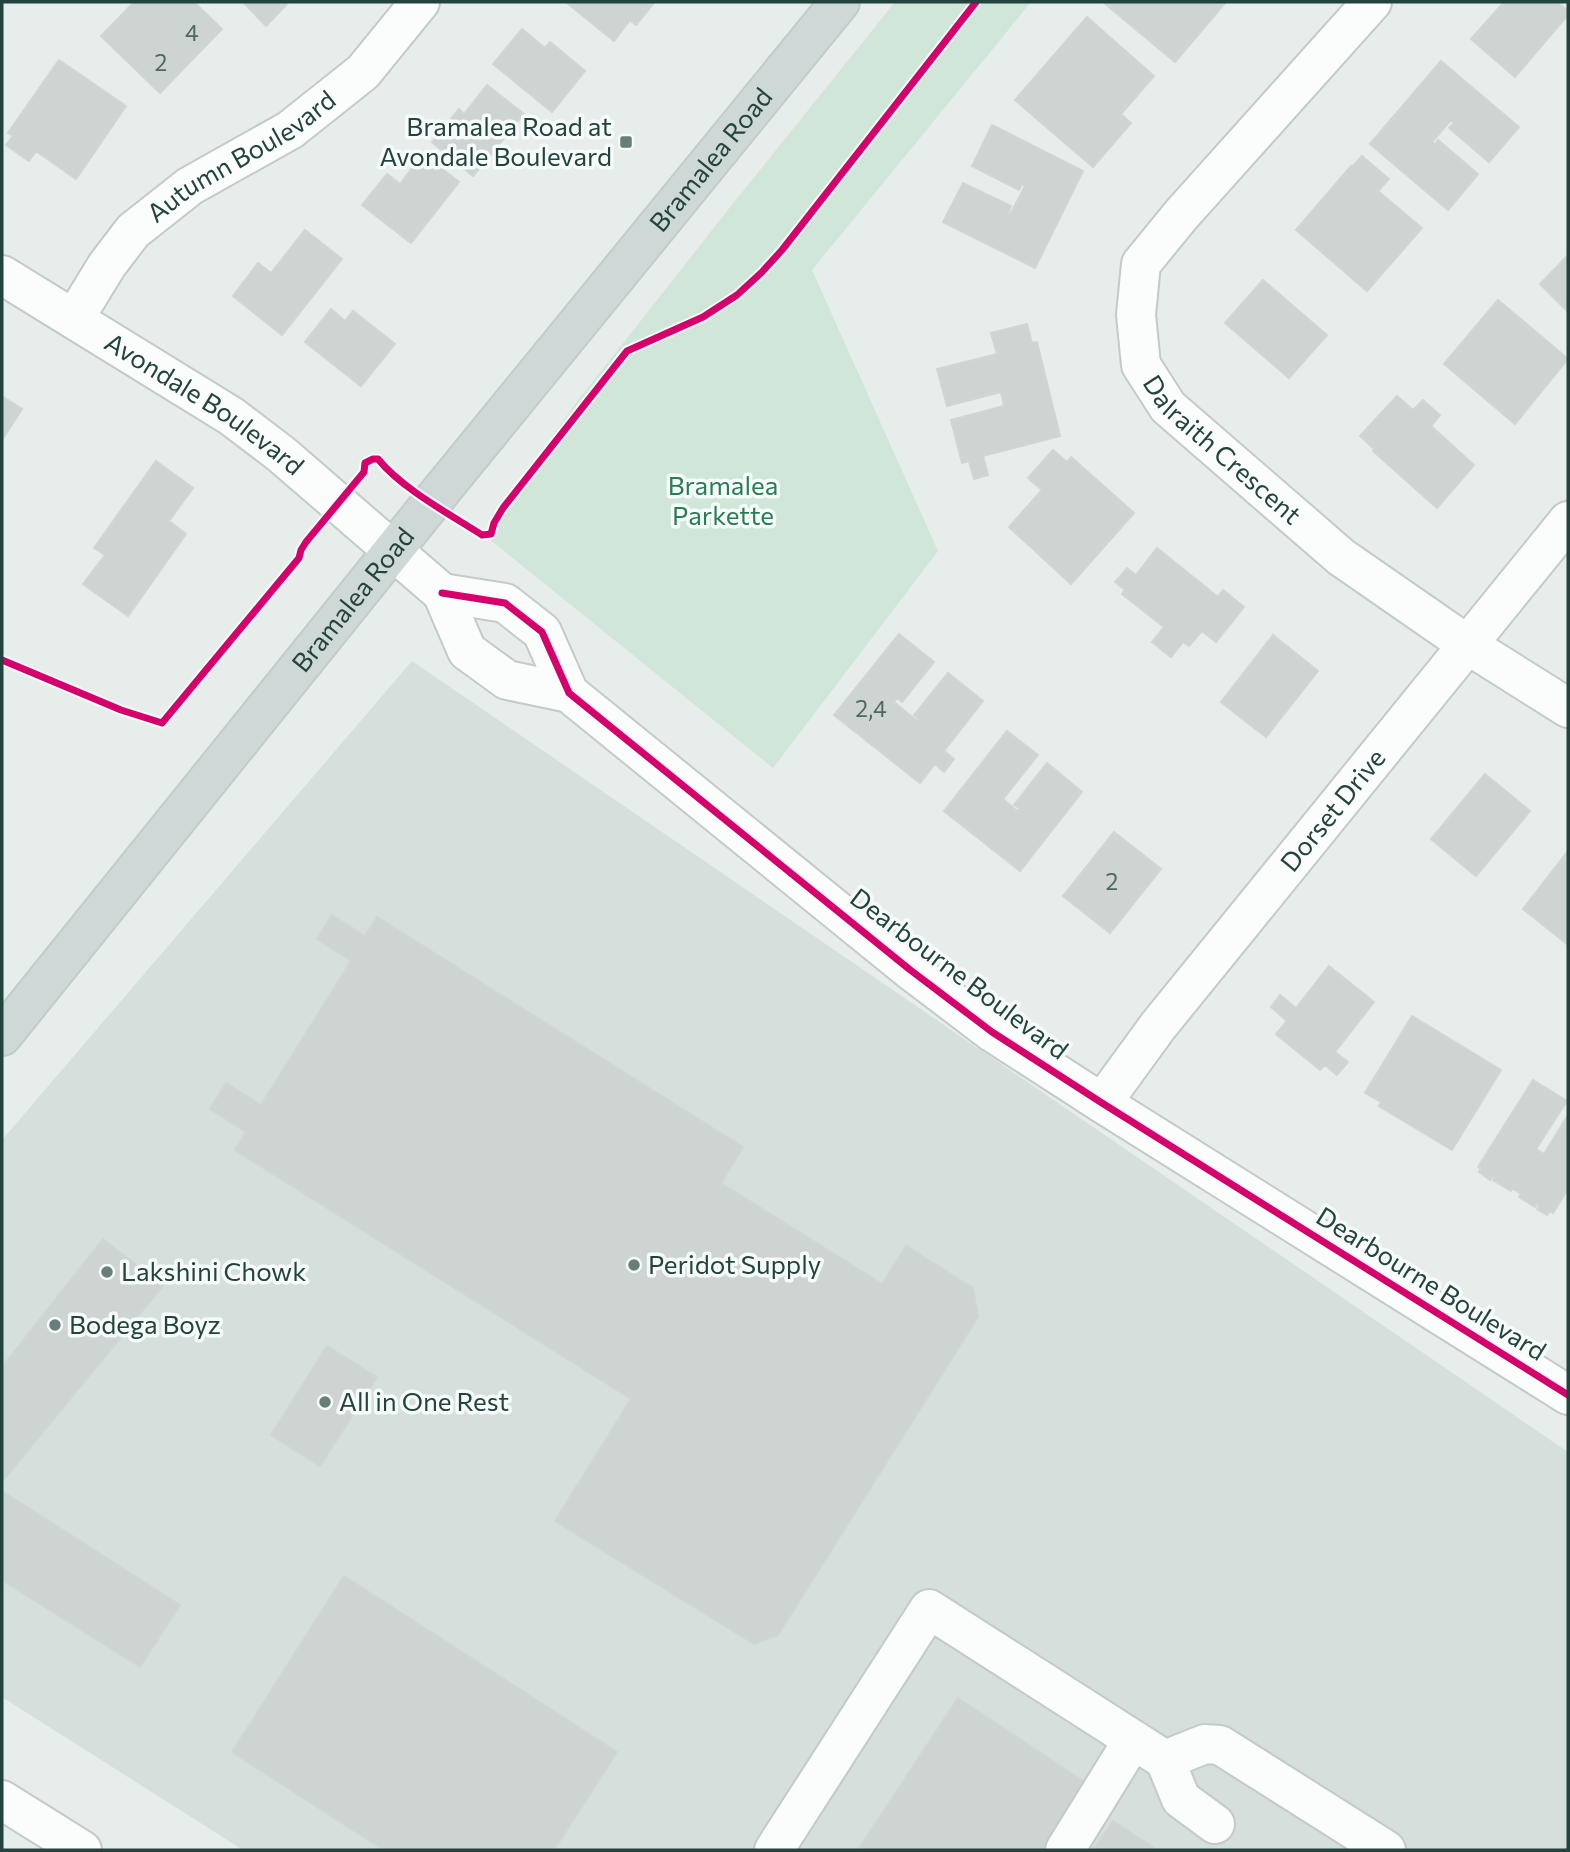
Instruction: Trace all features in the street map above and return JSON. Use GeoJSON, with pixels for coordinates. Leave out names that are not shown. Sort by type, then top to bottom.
{"type":"FeatureCollection","features":[{"type":"Feature","properties":{"kind":"main road","name":"Bramalea Road"},"geometry":{"type":"LineString","coordinates":[[2,1036],[840,2]]}},
{"type":"Feature","properties":{"kind":"street","name":"Autumn Boulevard"},"geometry":{"type":"LineString","coordinates":[[74,319],[107,265],[133,231],[190,186],[290,130],[322,106],[363,72],[420,2]]}},
{"type":"Feature","properties":{"kind":"street","name":"Dalraith Crescent"},"geometry":{"type":"LineString","coordinates":[[1371,2],[1181,215],[1141,264],[1136,315],[1141,365],[1168,407],[1341,557],[1468,645],[1568,708]]}},
{"type":"Feature","properties":{"kind":"street","name":"Avondale Boulevard"},"geometry":{"type":"LineString","coordinates":[[2,275],[230,416],[281,454],[393,551]]}},
{"type":"Feature","properties":{"kind":"street","name":"Dorset Drive"},"geometry":{"type":"LineString","coordinates":[[1102,1103],[1158,1026],[1568,521]]}},
{"type":"Feature","properties":{"kind":"street","name":"Dearbourne Boulevard"},"geometry":{"type":"LineString","coordinates":[[393,551],[442,593],[467,651],[507,680],[569,692]]}},
{"type":"Feature","properties":{"kind":"street","name":"Dearbourne Boulevard"},"geometry":{"type":"LineString","coordinates":[[442,593],[505,603],[542,632],[569,692],[909,969],[992,1032],[1568,1395]]}},
{"type":"Feature","properties":{"kind":"street"},"geometry":{"type":"LineString","coordinates":[[774,1850],[929,1609],[1165,1760],[1181,1799],[1215,1824]]}},
{"type":"Feature","properties":{"kind":"street"},"geometry":{"type":"LineString","coordinates":[[1065,1850],[1133,1740]]}},
{"type":"Feature","properties":{"kind":"street"},"geometry":{"type":"LineString","coordinates":[[1165,1760],[1205,1744],[1220,1745],[1386,1850]]}},
{"type":"Feature","properties":{"kind":"street"},"geometry":{"type":"LineString","coordinates":[[2,1800],[82,1850]]}},
{"type":"Feature","properties":{"kind":"shaded area"},"geometry":{"type":"Polygon","coordinates":[[[412,661],[1568,1452],[1568,1850],[243,1850],[2,1697],[2,1140],[412,661]]]}},
{"type":"Feature","properties":{"kind":"green space","name":"Bramalea Parkette"},"geometry":{"type":"Polygon","coordinates":[[[895,2],[1031,2],[812,270],[938,551],[773,768],[483,534],[576,403],[895,2]]]}},
{"type":"Feature","properties":{"kind":"building"},"geometry":{"type":"Polygon","coordinates":[[[134,2],[194,2],[222,29],[160,93],[101,36],[134,2]]]}},
{"type":"Feature","properties":{"kind":"building"},"geometry":{"type":"Polygon","coordinates":[[[243,2],[289,2],[266,26],[243,2]]]}},
{"type":"Feature","properties":{"kind":"building"},"geometry":{"type":"Polygon","coordinates":[[[568,2],[653,4],[636,25],[630,20],[614,41],[568,2]]]}},
{"type":"Feature","properties":{"kind":"building"},"geometry":{"type":"Polygon","coordinates":[[[1103,2],[1226,2],[1175,62],[1103,2]]]}},
{"type":"Feature","properties":{"kind":"building"},"geometry":{"type":"Polygon","coordinates":[[[1504,2],[1557,2],[1568,11],[1568,15],[1515,77],[1471,39],[1504,2]]]}},
{"type":"Feature","properties":{"kind":"building"},"geometry":{"type":"Polygon","coordinates":[[[1087,17],[1154,76],[1121,114],[1131,123],[1093,167],[1015,100],[1087,17]]]}},
{"type":"Feature","properties":{"kind":"building"},"geometry":{"type":"Polygon","coordinates":[[[522,29],[545,48],[550,42],[585,71],[552,112],[493,64],[522,29]]]}},
{"type":"Feature","properties":{"kind":"building"},"geometry":{"type":"Polygon","coordinates":[[[59,60],[126,106],[76,179],[36,151],[29,161],[6,145],[13,136],[8,133],[59,60]]]}},
{"type":"Feature","properties":{"kind":"building"},"geometry":{"type":"Polygon","coordinates":[[[1441,61],[1519,127],[1489,162],[1449,128],[1454,123],[1451,120],[1432,142],[1435,144],[1438,140],[1478,174],[1448,210],[1370,144],[1441,61]]]}},
{"type":"Feature","properties":{"kind":"building"},"geometry":{"type":"Polygon","coordinates":[[[487,85],[524,114],[473,176],[432,142],[459,109],[464,114],[487,85]]]}},
{"type":"Feature","properties":{"kind":"building"},"geometry":{"type":"Polygon","coordinates":[[[992,125],[1083,171],[1035,268],[943,222],[963,183],[1011,206],[1010,215],[1025,186],[1022,184],[1019,190],[972,166],[992,125]]]}},
{"type":"Feature","properties":{"kind":"building"},"geometry":{"type":"Polygon","coordinates":[[[423,154],[459,182],[411,243],[362,205],[387,174],[400,184],[423,154]]]}},
{"type":"Feature","properties":{"kind":"building"},"geometry":{"type":"Polygon","coordinates":[[[1362,156],[1389,179],[1378,191],[1422,228],[1367,291],[1296,230],[1362,156]]]}},
{"type":"Feature","properties":{"kind":"building"},"geometry":{"type":"Polygon","coordinates":[[[305,230],[342,259],[282,335],[233,296],[258,263],[271,273],[305,230]]]}},
{"type":"Feature","properties":{"kind":"building"},"geometry":{"type":"Polygon","coordinates":[[[1568,255],[1568,312],[1540,284],[1568,255]]]}},
{"type":"Feature","properties":{"kind":"building"},"geometry":{"type":"Polygon","coordinates":[[[1263,280],[1327,335],[1289,378],[1225,323],[1263,280]]]}},
{"type":"Feature","properties":{"kind":"building"},"geometry":{"type":"Polygon","coordinates":[[[1498,300],[1568,359],[1515,424],[1444,364],[1498,300]]]}},
{"type":"Feature","properties":{"kind":"building"},"geometry":{"type":"Polygon","coordinates":[[[331,309],[345,321],[353,311],[395,344],[361,386],[305,342],[331,309]]]}},
{"type":"Feature","properties":{"kind":"building"},"geometry":{"type":"Polygon","coordinates":[[[1027,324],[1032,343],[1037,342],[1060,436],[983,456],[988,475],[974,479],[969,461],[962,463],[951,420],[1004,406],[1001,392],[947,406],[937,369],[997,354],[991,333],[1027,324]]]}},
{"type":"Feature","properties":{"kind":"building"},"geometry":{"type":"Polygon","coordinates":[[[2,396],[22,409],[2,440],[2,396]]]}},
{"type":"Feature","properties":{"kind":"building"},"geometry":{"type":"Polygon","coordinates":[[[1397,396],[1413,410],[1423,400],[1440,415],[1431,426],[1474,465],[1437,508],[1360,436],[1397,396]]]}},
{"type":"Feature","properties":{"kind":"building"},"geometry":{"type":"Polygon","coordinates":[[[1053,450],[1067,462],[1071,457],[1134,513],[1071,584],[1009,527],[1042,490],[1028,478],[1053,450]]]}},
{"type":"Feature","properties":{"kind":"building"},"geometry":{"type":"Polygon","coordinates":[[[156,461],[193,488],[169,521],[186,534],[128,616],[83,584],[105,555],[94,548],[156,461]]]}},
{"type":"Feature","properties":{"kind":"building"},"geometry":{"type":"Polygon","coordinates":[[[1157,548],[1218,597],[1223,590],[1244,607],[1216,642],[1202,631],[1189,646],[1183,642],[1171,657],[1152,642],[1164,627],[1122,594],[1125,590],[1115,582],[1127,568],[1136,575],[1157,548]]]}},
{"type":"Feature","properties":{"kind":"building"},"geometry":{"type":"Polygon","coordinates":[[[899,634],[934,662],[902,702],[897,698],[894,702],[917,721],[919,719],[914,715],[948,673],[983,701],[944,751],[954,759],[944,772],[935,764],[920,783],[834,715],[899,634]]]}},
{"type":"Feature","properties":{"kind":"building"},"geometry":{"type":"Polygon","coordinates":[[[1273,635],[1318,671],[1266,737],[1221,702],[1273,635]]]}},
{"type":"Feature","properties":{"kind":"building"},"geometry":{"type":"Polygon","coordinates":[[[1007,731],[1038,755],[1003,799],[1017,811],[1019,808],[1014,805],[1047,763],[1082,792],[1020,871],[944,811],[1007,731]]]}},
{"type":"Feature","properties":{"kind":"building"},"geometry":{"type":"Polygon","coordinates":[[[1485,774],[1530,811],[1476,876],[1431,839],[1485,774]]]}},
{"type":"Feature","properties":{"kind":"building"},"geometry":{"type":"Polygon","coordinates":[[[1114,832],[1161,869],[1110,933],[1063,896],[1114,832]]]}},
{"type":"Feature","properties":{"kind":"building"},"geometry":{"type":"Polygon","coordinates":[[[1568,851],[1568,945],[1523,909],[1568,851]]]}},
{"type":"Feature","properties":{"kind":"building","name":"Peridot Supply"},"geometry":{"type":"Polygon","coordinates":[[[332,915],[365,936],[377,917],[743,1147],[721,1183],[882,1284],[906,1246],[973,1288],[978,1317],[778,1635],[754,1644],[555,1521],[631,1399],[235,1150],[246,1132],[210,1109],[226,1083],[261,1105],[351,961],[317,939],[332,915]]]}},
{"type":"Feature","properties":{"kind":"building"},"geometry":{"type":"Polygon","coordinates":[[[1329,966],[1374,1002],[1335,1052],[1348,1062],[1337,1075],[1325,1065],[1320,1070],[1276,1034],[1287,1021],[1271,1007],[1280,995],[1296,1008],[1329,966]]]}},
{"type":"Feature","properties":{"kind":"building"},"geometry":{"type":"Polygon","coordinates":[[[1412,1016],[1501,1070],[1452,1150],[1379,1106],[1381,1102],[1365,1093],[1412,1016]]]}},
{"type":"Feature","properties":{"kind":"building"},"geometry":{"type":"Polygon","coordinates":[[[1533,1080],[1567,1101],[1536,1149],[1544,1154],[1568,1115],[1568,1189],[1553,1213],[1550,1211],[1547,1215],[1537,1209],[1537,1203],[1535,1207],[1519,1197],[1521,1194],[1512,1188],[1511,1191],[1493,1180],[1495,1178],[1492,1176],[1490,1180],[1479,1172],[1481,1169],[1478,1167],[1533,1080]]]}},
{"type":"Feature","properties":{"kind":"building"},"geometry":{"type":"Polygon","coordinates":[[[103,1239],[163,1286],[2,1482],[2,1367],[103,1239]]]}},
{"type":"Feature","properties":{"kind":"building"},"geometry":{"type":"Polygon","coordinates":[[[327,1346],[377,1377],[320,1466],[271,1435],[327,1346]]]}},
{"type":"Feature","properties":{"kind":"building"},"geometry":{"type":"Polygon","coordinates":[[[2,1491],[180,1605],[140,1667],[2,1580],[2,1491]]]}},
{"type":"Feature","properties":{"kind":"building"},"geometry":{"type":"Polygon","coordinates":[[[344,1576],[617,1752],[554,1850],[384,1850],[232,1752],[344,1576]]]}},
{"type":"Feature","properties":{"kind":"building"},"geometry":{"type":"Polygon","coordinates":[[[958,1698],[1087,1784],[1044,1850],[858,1850],[958,1698]]]}},
{"type":"Feature","properties":{"kind":"building"},"geometry":{"type":"Polygon","coordinates":[[[1113,1821],[1157,1850],[1093,1850],[1113,1821]]]}},
{"type":"Feature","properties":{"kind":"cycle path"},"geometry":{"type":"LineString","coordinates":[[2,660],[121,710],[162,723],[299,558],[306,542],[364,472],[365,463],[373,459],[378,459],[413,491],[442,510],[482,535],[491,534],[503,508],[627,351],[703,317],[737,295],[762,272],[976,2]]}},
{"type":"Feature","properties":{"kind":"cycle path"},"geometry":{"type":"LineString","coordinates":[[442,593],[505,603],[542,632],[569,693],[909,969],[992,1032],[1568,1395]]}},
{"type":"Feature","properties":{"kind":"place","name":"Bramalea Road at Avondale Boulevard"},"geometry":{"type":"Point","coordinates":[626,142]}},
{"type":"Feature","properties":{"kind":"place","name":"Peridot Supply"},"geometry":{"type":"Point","coordinates":[634,1265]}},
{"type":"Feature","properties":{"kind":"place","name":"Lakshini Chowk"},"geometry":{"type":"Point","coordinates":[107,1272]}},
{"type":"Feature","properties":{"kind":"place","name":"Bodega Boyz"},"geometry":{"type":"Point","coordinates":[55,1325]}},
{"type":"Feature","properties":{"kind":"place","name":"All in One Rest"},"geometry":{"type":"Point","coordinates":[325,1402]}}]}
